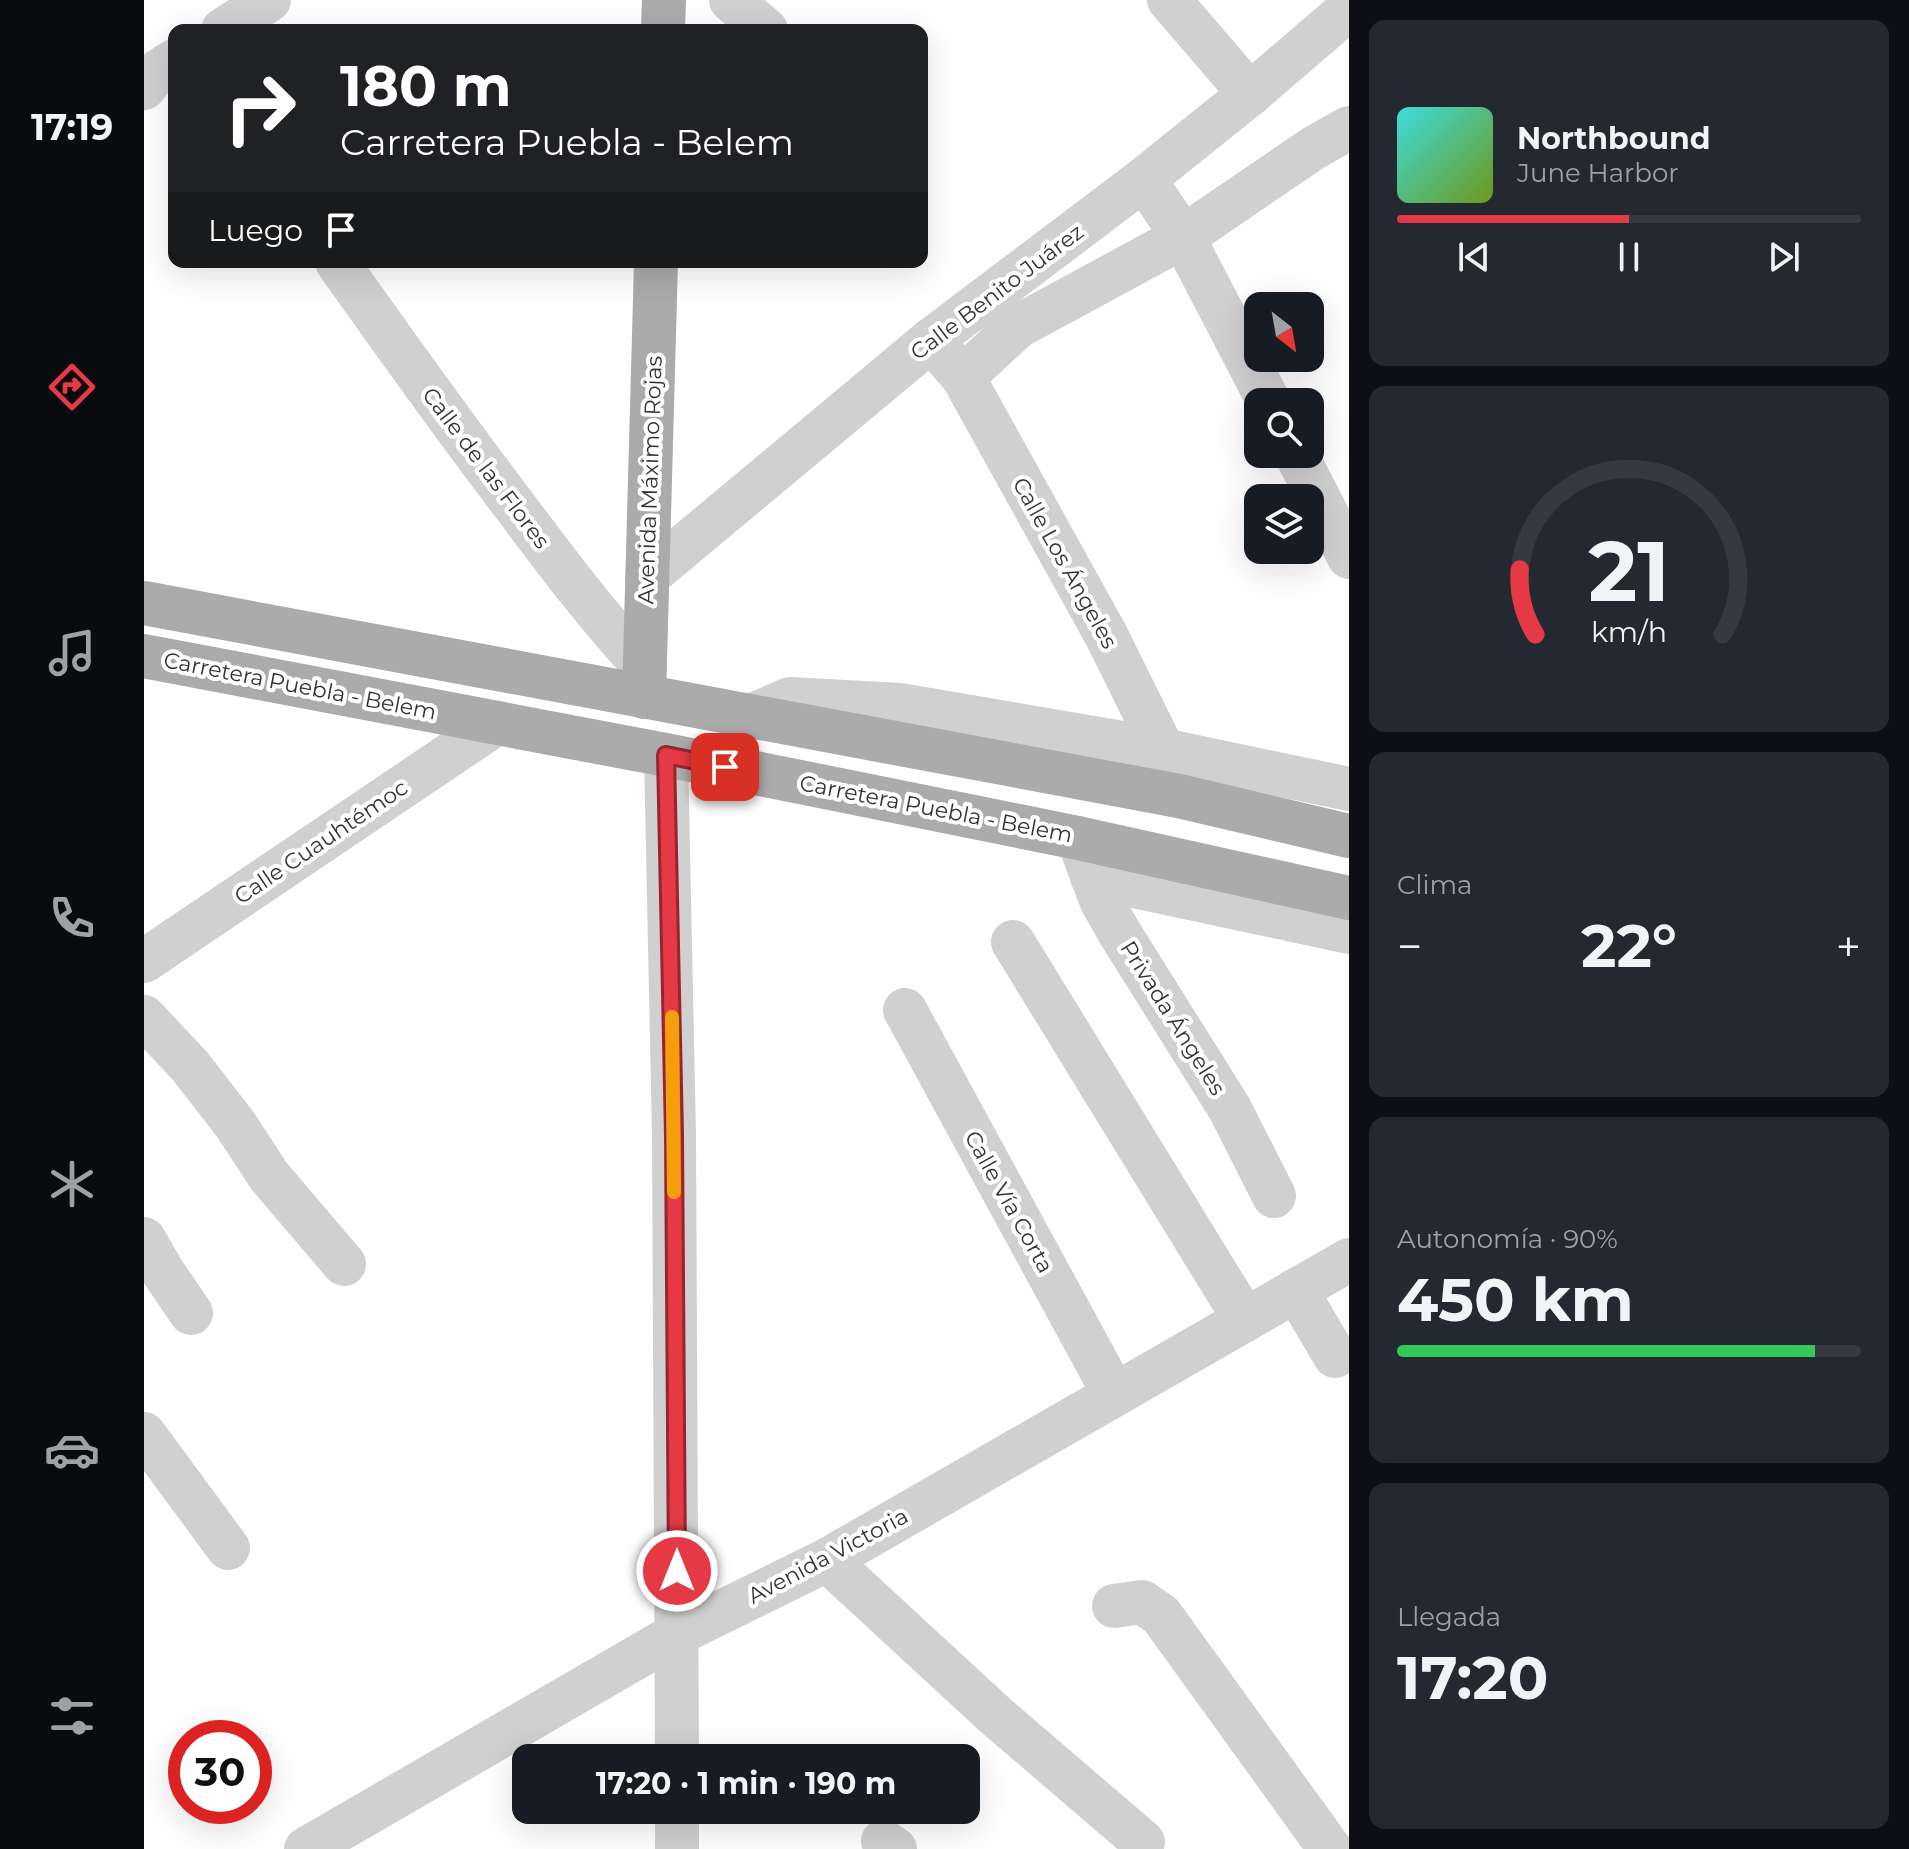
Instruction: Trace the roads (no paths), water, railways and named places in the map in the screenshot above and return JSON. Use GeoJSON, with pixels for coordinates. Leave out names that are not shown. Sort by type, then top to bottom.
{"type":"FeatureCollection","features":[{"type":"Feature","properties":{"kind":"main road"},"geometry":{"type":"LineString","coordinates":[[663,24],[664,0]]}},
{"type":"Feature","properties":{"kind":"main road","name":"Avenida Máximo Rojas"},"geometry":{"type":"LineString","coordinates":[[645,682],[656,268]]}},
{"type":"Feature","properties":{"kind":"main road"},"geometry":{"type":"LineString","coordinates":[[144,603],[467,662],[645,682],[748,717],[1179,796],[1349,836]]}},
{"type":"Feature","properties":{"kind":"main road","name":"Carretera Puebla - Belem"},"geometry":{"type":"LineString","coordinates":[[144,656],[666,755],[1085,858],[1349,898]]}},
{"type":"Feature","properties":{"kind":"street"},"geometry":{"type":"LineString","coordinates":[[232,24],[269,0]]}},
{"type":"Feature","properties":{"kind":"street"},"geometry":{"type":"LineString","coordinates":[[731,0],[759,24]]}},
{"type":"Feature","properties":{"kind":"street"},"geometry":{"type":"LineString","coordinates":[[1169,0],[1250,94]]}},
{"type":"Feature","properties":{"kind":"street","name":"Calle Benito Juárez"},"geometry":{"type":"LineString","coordinates":[[647,577],[931,340],[1144,179],[1349,9]]}},
{"type":"Feature","properties":{"kind":"street"},"geometry":{"type":"LineString","coordinates":[[963,377],[1017,327],[1183,237],[1312,149],[1349,128]]}},
{"type":"Feature","properties":{"kind":"street"},"geometry":{"type":"LineString","coordinates":[[1144,179],[1183,237],[1262,388]]}},
{"type":"Feature","properties":{"kind":"street","name":"Calle de las Flores"},"geometry":{"type":"LineString","coordinates":[[341,268],[440,408],[610,630],[645,682]]}},
{"type":"Feature","properties":{"kind":"street","name":"Calle Los Ángeles"},"geometry":{"type":"LineString","coordinates":[[931,340],[963,377],[1106,635],[1163,750],[1179,796]]}},
{"type":"Feature","properties":{"kind":"street"},"geometry":{"type":"LineString","coordinates":[[1303,468],[1349,557]]}},
{"type":"Feature","properties":{"kind":"street"},"geometry":{"type":"LineString","coordinates":[[748,717],[790,699],[900,705],[1163,750],[1349,789]]}},
{"type":"Feature","properties":{"kind":"street","name":"Calle Cuauhtémoc"},"geometry":{"type":"LineString","coordinates":[[144,961],[497,723]]}},
{"type":"Feature","properties":{"kind":"street"},"geometry":{"type":"LineString","coordinates":[[666,755],[674,1135],[677,1744]]}},
{"type":"Feature","properties":{"kind":"street"},"geometry":{"type":"LineString","coordinates":[[1085,858],[1349,932]]}},
{"type":"Feature","properties":{"kind":"street","name":"Privada Ángeles"},"geometry":{"type":"LineString","coordinates":[[1085,858],[1101,900],[1230,1109],[1274,1196]]}},
{"type":"Feature","properties":{"kind":"street"},"geometry":{"type":"LineString","coordinates":[[1013,942],[1245,1320]]}},
{"type":"Feature","properties":{"kind":"street","name":"Calle Vía Corta"},"geometry":{"type":"LineString","coordinates":[[905,1010],[1114,1394]]}},
{"type":"Feature","properties":{"kind":"street"},"geometry":{"type":"LineString","coordinates":[[144,1017],[190,1066],[235,1124],[269,1176],[344,1264]]}},
{"type":"Feature","properties":{"kind":"street"},"geometry":{"type":"LineString","coordinates":[[144,1239],[191,1313]]}},
{"type":"Feature","properties":{"kind":"street","name":"Avenida Victoria"},"geometry":{"type":"LineString","coordinates":[[306,1849],[677,1634],[827,1560],[1349,1260]]}},
{"type":"Feature","properties":{"kind":"street"},"geometry":{"type":"LineString","coordinates":[[1296,1290],[1335,1356]]}},
{"type":"Feature","properties":{"kind":"street"},"geometry":{"type":"LineString","coordinates":[[144,1434],[228,1548]]}},
{"type":"Feature","properties":{"kind":"street"},"geometry":{"type":"LineString","coordinates":[[827,1560],[995,1715],[1143,1842]]}},
{"type":"Feature","properties":{"kind":"street"},"geometry":{"type":"LineString","coordinates":[[1114,1606],[1142,1602],[1161,1615],[1330,1849]]}},
{"type":"Feature","properties":{"kind":"street"},"geometry":{"type":"LineString","coordinates":[[677,1824],[677,1849]]}}]}
